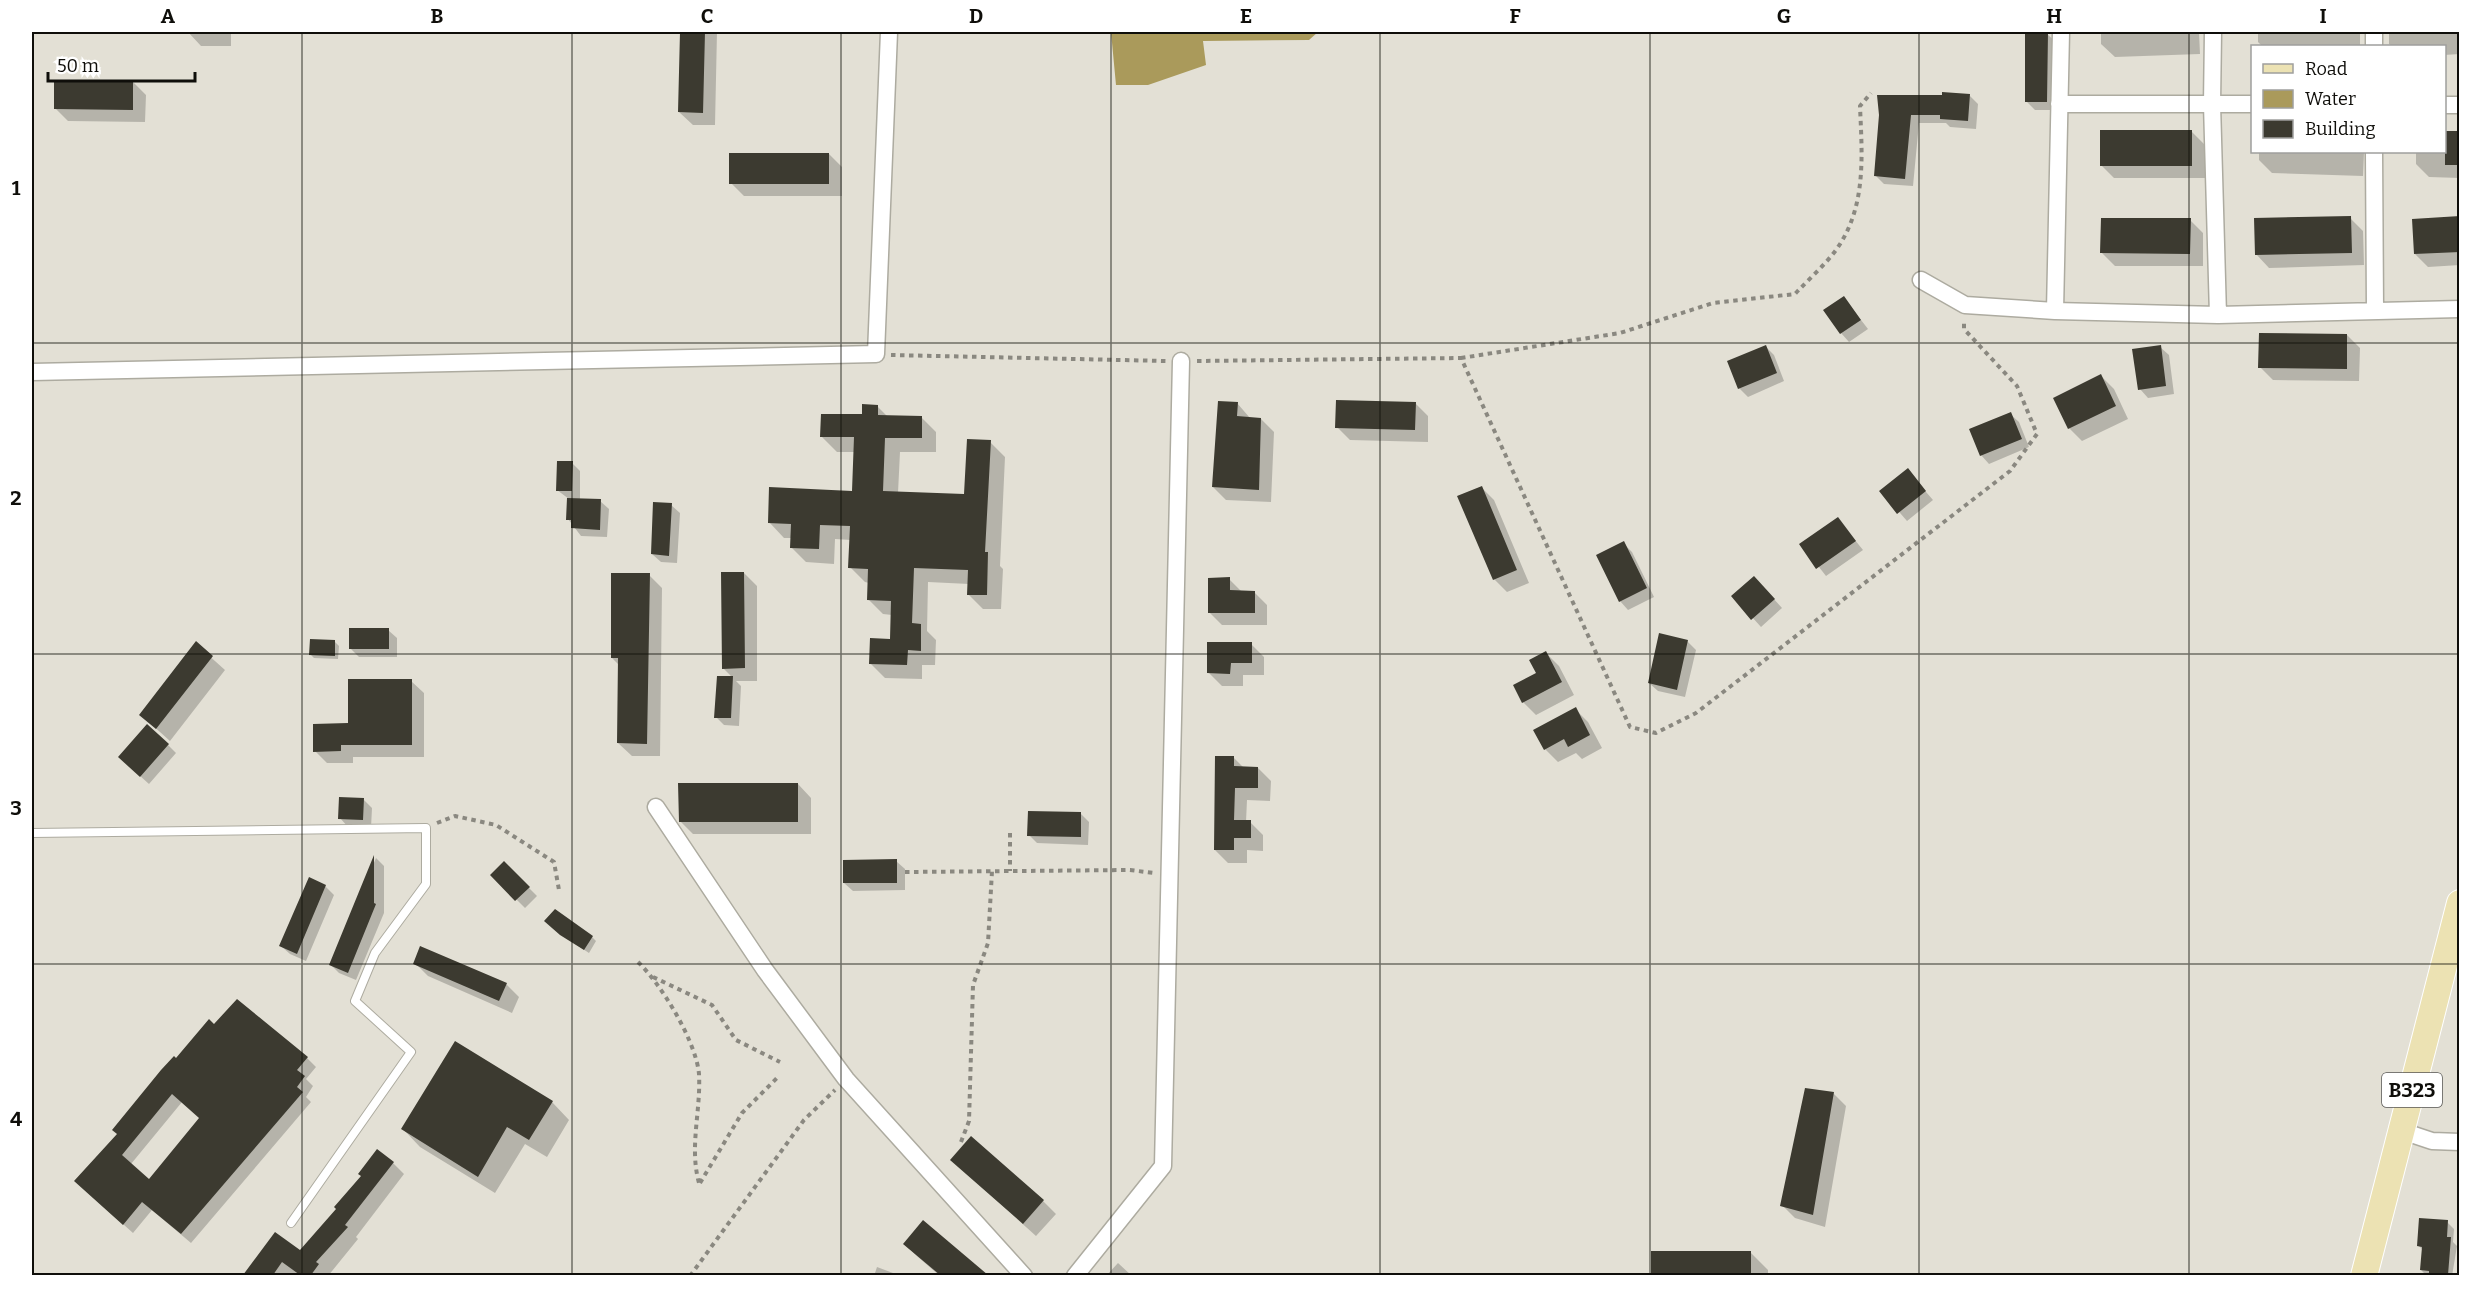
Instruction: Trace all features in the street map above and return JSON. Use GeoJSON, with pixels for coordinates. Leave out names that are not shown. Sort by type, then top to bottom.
{"type":"FeatureCollection","features":[{"type":"Feature","properties":{"kind":"main road","name":"B323"},"geometry":{"type":"LineString","coordinates":[[2364,1275],[2460,903]]}},
{"type":"Feature","properties":{"kind":"street"},"geometry":{"type":"LineString","coordinates":[[32,372],[876,354],[889,32]]}},
{"type":"Feature","properties":{"kind":"street"},"geometry":{"type":"LineString","coordinates":[[2055,312],[2061,32]]}},
{"type":"Feature","properties":{"kind":"street"},"geometry":{"type":"LineString","coordinates":[[2213,32],[2212,104],[2218,315]]}},
{"type":"Feature","properties":{"kind":"street"},"geometry":{"type":"LineString","coordinates":[[2059,104],[2251,104]]}},
{"type":"Feature","properties":{"kind":"street"},"geometry":{"type":"LineString","coordinates":[[2374,153],[2375,309]]}},
{"type":"Feature","properties":{"kind":"street"},"geometry":{"type":"LineString","coordinates":[[1921,280],[1965,305],[2055,312],[2218,315],[2375,309],[2460,309]]}},
{"type":"Feature","properties":{"kind":"street"},"geometry":{"type":"LineString","coordinates":[[1075,1275],[1163,1166],[1182,362]]}},
{"type":"Feature","properties":{"kind":"street"},"geometry":{"type":"LineString","coordinates":[[656,807],[765,970],[846,1079],[1024,1275]]}},
{"type":"Feature","properties":{"kind":"street"},"geometry":{"type":"LineString","coordinates":[[2402,1131],[2432,1141],[2460,1142]]}},
{"type":"Feature","properties":{"kind":"lane"},"geometry":{"type":"LineString","coordinates":[[32,833],[426,828],[426,885],[375,953],[355,1001],[411,1052],[291,1223]]}},
{"type":"Feature","properties":{"kind":"path"},"geometry":{"type":"LineString","coordinates":[[876,354],[1182,362],[1461,358],[1620,333],[1713,303],[1794,294],[1836,250],[1852,221],[1863,171],[1860,106],[1871,93]]}},
{"type":"Feature","properties":{"kind":"path"},"geometry":{"type":"LineString","coordinates":[[1461,358],[1630,727],[1656,733],[1696,712],[2010,471],[2037,434],[2017,386],[1964,329],[1965,305]]}},
{"type":"Feature","properties":{"kind":"path"},"geometry":{"type":"LineString","coordinates":[[426,828],[455,816],[496,825],[554,862],[559,890]]}},
{"type":"Feature","properties":{"kind":"path"},"geometry":{"type":"LineString","coordinates":[[1010,833],[1010,871]]}},
{"type":"Feature","properties":{"kind":"path"},"geometry":{"type":"LineString","coordinates":[[905,872],[1130,870],[1170,874]]}},
{"type":"Feature","properties":{"kind":"path"},"geometry":{"type":"LineString","coordinates":[[961,1142],[969,1121],[973,985],[988,944],[992,871]]}},
{"type":"Feature","properties":{"kind":"path"},"geometry":{"type":"LineString","coordinates":[[638,962],[653,976],[712,1005],[736,1040],[780,1062]]}},
{"type":"Feature","properties":{"kind":"path"},"geometry":{"type":"LineString","coordinates":[[653,976],[689,1041],[699,1073],[693,1163],[699,1183],[742,1113],[778,1077]]}},
{"type":"Feature","properties":{"kind":"path"},"geometry":{"type":"LineString","coordinates":[[690,1275],[804,1120],[846,1079]]}},
{"type":"Feature","properties":{"kind":"water"},"geometry":{"type":"Polygon","coordinates":[[[1111,32],[1318,32],[1309,40],[1203,41],[1206,65],[1148,85],[1116,85],[1111,32]]]}},
{"type":"Feature","properties":{"kind":"building"},"geometry":{"type":"Polygon","coordinates":[[[680,32],[705,32],[703,113],[678,112],[680,32]]]}},
{"type":"Feature","properties":{"kind":"building"},"geometry":{"type":"Polygon","coordinates":[[[2025,32],[2048,32],[2047,102],[2025,102],[2025,32]]]}},
{"type":"Feature","properties":{"kind":"building"},"geometry":{"type":"Polygon","coordinates":[[[54,80],[133,80],[133,110],[54,109],[54,80]]]}},
{"type":"Feature","properties":{"kind":"building"},"geometry":{"type":"Polygon","coordinates":[[[1942,92],[1970,94],[1968,121],[1940,119],[1940,115],[1911,115],[1905,179],[1874,176],[1879,115],[1877,95],[1942,95],[1942,92]]]}},
{"type":"Feature","properties":{"kind":"building"},"geometry":{"type":"Polygon","coordinates":[[[2100,130],[2192,130],[2192,166],[2100,166],[2100,130]]]}},
{"type":"Feature","properties":{"kind":"building"},"geometry":{"type":"Polygon","coordinates":[[[2446,131],[2460,131],[2460,165],[2445,165],[2446,131]]]}},
{"type":"Feature","properties":{"kind":"building"},"geometry":{"type":"Polygon","coordinates":[[[729,153],[829,153],[829,184],[729,184],[729,153]]]}},
{"type":"Feature","properties":{"kind":"building"},"geometry":{"type":"Polygon","coordinates":[[[2351,216],[2352,253],[2255,255],[2254,218],[2351,216]]]}},
{"type":"Feature","properties":{"kind":"building"},"geometry":{"type":"Polygon","coordinates":[[[2460,216],[2460,252],[2414,254],[2412,219],[2460,216]]]}},
{"type":"Feature","properties":{"kind":"building"},"geometry":{"type":"Polygon","coordinates":[[[2101,218],[2191,218],[2190,254],[2100,253],[2101,218]]]}},
{"type":"Feature","properties":{"kind":"building"},"geometry":{"type":"Polygon","coordinates":[[[1844,296],[1861,320],[1840,334],[1823,310],[1844,296]]]}},
{"type":"Feature","properties":{"kind":"building"},"geometry":{"type":"Polygon","coordinates":[[[2259,333],[2347,334],[2347,369],[2258,368],[2259,333]]]}},
{"type":"Feature","properties":{"kind":"building"},"geometry":{"type":"Polygon","coordinates":[[[1766,345],[1777,373],[1738,389],[1727,361],[1766,345]]]}},
{"type":"Feature","properties":{"kind":"building"},"geometry":{"type":"Polygon","coordinates":[[[2161,345],[2166,386],[2138,390],[2132,349],[2161,345]]]}},
{"type":"Feature","properties":{"kind":"building"},"geometry":{"type":"Polygon","coordinates":[[[2101,374],[2116,406],[2068,429],[2053,398],[2101,374]]]}},
{"type":"Feature","properties":{"kind":"building"},"geometry":{"type":"Polygon","coordinates":[[[1336,400],[1416,402],[1415,430],[1335,428],[1336,400]]]}},
{"type":"Feature","properties":{"kind":"building"},"geometry":{"type":"Polygon","coordinates":[[[1218,401],[1238,402],[1237,416],[1261,418],[1259,490],[1212,487],[1218,401]]]}},
{"type":"Feature","properties":{"kind":"building"},"geometry":{"type":"Polygon","coordinates":[[[862,404],[878,405],[878,415],[922,416],[922,438],[885,438],[883,491],[964,494],[967,439],[991,440],[985,552],[988,552],[987,595],[967,595],[968,570],[914,568],[912,623],[921,624],[921,651],[908,650],[907,665],[869,664],[870,638],[890,639],[891,601],[867,600],[868,569],[848,568],[850,526],[820,525],[819,549],[790,548],[791,524],[768,523],[769,487],[852,491],[854,437],[820,437],[821,414],[862,414],[862,404]]]}},
{"type":"Feature","properties":{"kind":"building"},"geometry":{"type":"Polygon","coordinates":[[[2011,412],[2022,439],[1980,456],[1969,429],[2011,412]]]}},
{"type":"Feature","properties":{"kind":"building"},"geometry":{"type":"Polygon","coordinates":[[[557,461],[573,461],[572,491],[556,491],[557,461]]]}},
{"type":"Feature","properties":{"kind":"building"},"geometry":{"type":"Polygon","coordinates":[[[1908,468],[1926,491],[1897,514],[1879,491],[1908,468]]]}},
{"type":"Feature","properties":{"kind":"building"},"geometry":{"type":"Polygon","coordinates":[[[1482,486],[1517,570],[1493,580],[1457,496],[1482,486]]]}},
{"type":"Feature","properties":{"kind":"building"},"geometry":{"type":"Polygon","coordinates":[[[567,498],[601,499],[600,530],[571,528],[571,520],[566,520],[567,498]]]}},
{"type":"Feature","properties":{"kind":"building"},"geometry":{"type":"Polygon","coordinates":[[[653,502],[672,503],[669,556],[651,554],[653,502]]]}},
{"type":"Feature","properties":{"kind":"building"},"geometry":{"type":"Polygon","coordinates":[[[1838,517],[1856,541],[1816,569],[1799,544],[1838,517]]]}},
{"type":"Feature","properties":{"kind":"building"},"geometry":{"type":"Polygon","coordinates":[[[1624,541],[1647,588],[1619,602],[1596,555],[1624,541]]]}},
{"type":"Feature","properties":{"kind":"building"},"geometry":{"type":"Polygon","coordinates":[[[721,572],[744,572],[745,668],[722,669],[721,572]]]}},
{"type":"Feature","properties":{"kind":"building"},"geometry":{"type":"Polygon","coordinates":[[[611,573],[650,573],[647,744],[617,743],[618,658],[611,658],[611,573]]]}},
{"type":"Feature","properties":{"kind":"building"},"geometry":{"type":"Polygon","coordinates":[[[1754,576],[1775,599],[1751,620],[1731,596],[1754,576]]]}},
{"type":"Feature","properties":{"kind":"building"},"geometry":{"type":"Polygon","coordinates":[[[1230,577],[1230,590],[1255,591],[1255,613],[1208,613],[1208,578],[1230,577]]]}},
{"type":"Feature","properties":{"kind":"building"},"geometry":{"type":"Polygon","coordinates":[[[349,628],[389,628],[389,649],[349,649],[349,628]]]}},
{"type":"Feature","properties":{"kind":"building"},"geometry":{"type":"Polygon","coordinates":[[[1659,633],[1688,640],[1677,690],[1648,683],[1659,633]]]}},
{"type":"Feature","properties":{"kind":"building"},"geometry":{"type":"Polygon","coordinates":[[[310,639],[335,640],[335,656],[309,655],[310,639]]]}},
{"type":"Feature","properties":{"kind":"building"},"geometry":{"type":"Polygon","coordinates":[[[196,641],[213,656],[156,729],[139,715],[196,641]]]}},
{"type":"Feature","properties":{"kind":"building"},"geometry":{"type":"Polygon","coordinates":[[[1207,642],[1252,642],[1252,663],[1231,663],[1230,674],[1207,673],[1207,642]]]}},
{"type":"Feature","properties":{"kind":"building"},"geometry":{"type":"Polygon","coordinates":[[[1546,651],[1562,682],[1522,703],[1513,685],[1536,673],[1529,660],[1546,651]]]}},
{"type":"Feature","properties":{"kind":"building"},"geometry":{"type":"Polygon","coordinates":[[[717,676],[733,676],[731,718],[714,718],[717,676]]]}},
{"type":"Feature","properties":{"kind":"building"},"geometry":{"type":"Polygon","coordinates":[[[348,679],[412,679],[412,745],[341,745],[341,751],[313,752],[313,724],[348,723],[348,679]]]}},
{"type":"Feature","properties":{"kind":"building"},"geometry":{"type":"Polygon","coordinates":[[[1576,707],[1590,735],[1568,747],[1564,739],[1544,750],[1533,730],[1576,707]]]}},
{"type":"Feature","properties":{"kind":"building"},"geometry":{"type":"Polygon","coordinates":[[[147,724],[169,744],[140,777],[118,757],[147,724]]]}},
{"type":"Feature","properties":{"kind":"building"},"geometry":{"type":"Polygon","coordinates":[[[1215,756],[1234,756],[1234,766],[1258,767],[1258,788],[1235,788],[1234,820],[1251,820],[1251,838],[1234,838],[1234,850],[1214,850],[1215,756]]]}},
{"type":"Feature","properties":{"kind":"building"},"geometry":{"type":"Polygon","coordinates":[[[678,783],[798,783],[798,822],[679,822],[678,783]]]}},
{"type":"Feature","properties":{"kind":"building"},"geometry":{"type":"Polygon","coordinates":[[[339,797],[364,798],[363,820],[338,819],[339,797]]]}},
{"type":"Feature","properties":{"kind":"building"},"geometry":{"type":"Polygon","coordinates":[[[1028,811],[1081,812],[1081,837],[1027,836],[1028,811]]]}},
{"type":"Feature","properties":{"kind":"building"},"geometry":{"type":"Polygon","coordinates":[[[374,855],[374,903],[376,904],[348,973],[329,965],[374,855]]]}},
{"type":"Feature","properties":{"kind":"building"},"geometry":{"type":"Polygon","coordinates":[[[897,859],[897,883],[843,883],[843,860],[897,859]]]}},
{"type":"Feature","properties":{"kind":"building"},"geometry":{"type":"Polygon","coordinates":[[[504,861],[530,887],[515,901],[490,875],[504,861]]]}},
{"type":"Feature","properties":{"kind":"building"},"geometry":{"type":"Polygon","coordinates":[[[309,877],[326,885],[297,954],[279,946],[309,877]]]}},
{"type":"Feature","properties":{"kind":"building"},"geometry":{"type":"Polygon","coordinates":[[[555,909],[593,936],[584,950],[560,935],[544,921],[555,909]]]}},
{"type":"Feature","properties":{"kind":"building"},"geometry":{"type":"Polygon","coordinates":[[[420,946],[507,983],[499,1001],[413,964],[420,946]]]}},
{"type":"Feature","properties":{"kind":"building"},"geometry":{"type":"Polygon","coordinates":[[[237,999],[308,1057],[297,1070],[305,1076],[297,1087],[303,1092],[181,1234],[142,1202],[123,1225],[74,1181],[117,1134],[112,1130],[161,1070],[174,1056],[176,1058],[209,1019],[214,1024],[237,999]],[[172,1094],[122,1155],[149,1179],[199,1118],[172,1094]]]}},
{"type":"Feature","properties":{"kind":"building"},"geometry":{"type":"Polygon","coordinates":[[[455,1041],[553,1101],[529,1140],[507,1127],[478,1177],[401,1129],[455,1041]]]}},
{"type":"Feature","properties":{"kind":"building"},"geometry":{"type":"Polygon","coordinates":[[[1805,1088],[1834,1092],[1813,1215],[1780,1206],[1805,1088]]]}},
{"type":"Feature","properties":{"kind":"building"},"geometry":{"type":"Polygon","coordinates":[[[971,1136],[1044,1200],[1023,1224],[950,1160],[971,1136]]]}},
{"type":"Feature","properties":{"kind":"building"},"geometry":{"type":"Polygon","coordinates":[[[377,1149],[394,1162],[345,1225],[348,1227],[316,1262],[319,1264],[311,1275],[300,1275],[282,1262],[273,1275],[243,1275],[275,1232],[300,1250],[336,1209],[334,1207],[361,1176],[358,1174],[377,1149]]]}},
{"type":"Feature","properties":{"kind":"building"},"geometry":{"type":"Polygon","coordinates":[[[2419,1218],[2448,1220],[2447,1237],[2451,1237],[2448,1275],[2429,1275],[2429,1271],[2420,1270],[2422,1247],[2417,1246],[2419,1218]]]}},
{"type":"Feature","properties":{"kind":"building"},"geometry":{"type":"Polygon","coordinates":[[[923,1220],[988,1275],[940,1275],[903,1244],[923,1220]]]}},
{"type":"Feature","properties":{"kind":"building"},"geometry":{"type":"Polygon","coordinates":[[[1651,1251],[1751,1251],[1751,1275],[1651,1275],[1651,1251]]]}}]}
